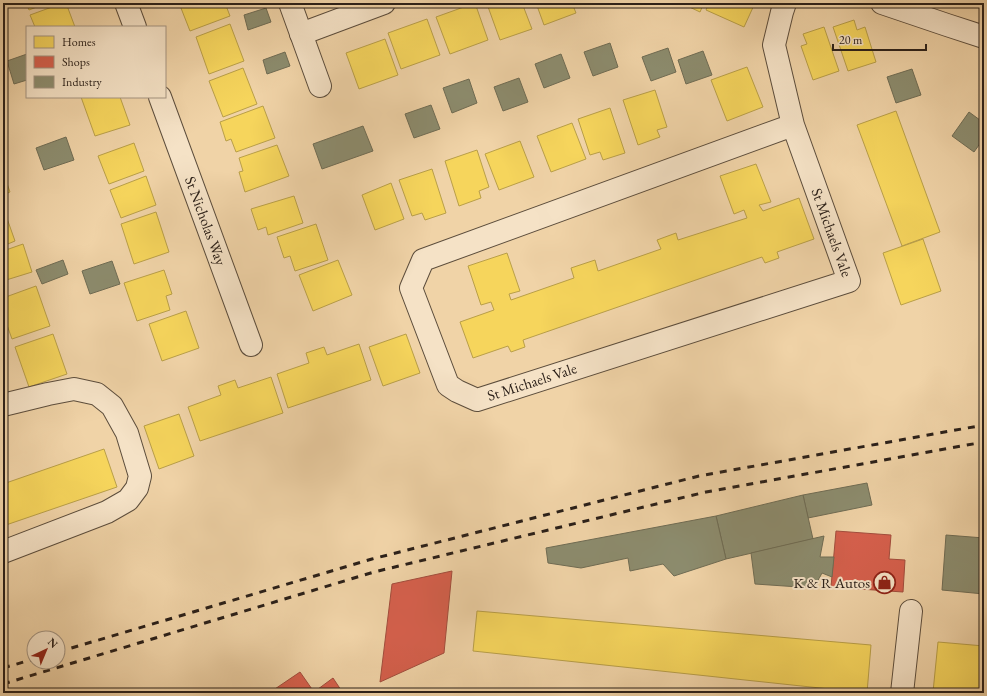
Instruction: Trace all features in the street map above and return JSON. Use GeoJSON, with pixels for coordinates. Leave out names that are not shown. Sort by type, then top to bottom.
{"type":"FeatureCollection","features":[{"type":"Feature","properties":{"kind":"street"},"geometry":{"type":"LineString","coordinates":[[126,3],[135,26]]}},
{"type":"Feature","properties":{"kind":"street"},"geometry":{"type":"LineString","coordinates":[[290,3],[320,86]]}},
{"type":"Feature","properties":{"kind":"street"},"geometry":{"type":"LineString","coordinates":[[301,34],[384,3]]}},
{"type":"Feature","properties":{"kind":"street","name":"St Michaels Vale"},"geometry":{"type":"LineString","coordinates":[[785,3],[774,45],[794,125],[849,281],[477,400],[448,385],[411,288],[423,260],[794,125]]}},
{"type":"Feature","properties":{"kind":"street"},"geometry":{"type":"LineString","coordinates":[[882,3],[947,26],[984,37]]}},
{"type":"Feature","properties":{"kind":"street","name":"St Nicholas Way"},"geometry":{"type":"LineString","coordinates":[[160,98],[251,345]]}},
{"type":"Feature","properties":{"kind":"street"},"geometry":{"type":"LineString","coordinates":[[3,405],[74,389],[97,394],[112,406],[127,433],[140,476],[137,488],[128,500],[107,512],[3,552]]}},
{"type":"Feature","properties":{"kind":"street"},"geometry":{"type":"LineString","coordinates":[[902,693],[911,611]]}},
{"type":"Feature","properties":{"kind":"building: Homes"},"geometry":{"type":"Polygon","coordinates":[[[26,3],[47,3],[29,10],[26,3]]]}},
{"type":"Feature","properties":{"kind":"building: Homes"},"geometry":{"type":"Polygon","coordinates":[[[66,3],[75,26],[35,26],[30,15],[66,3]]]}},
{"type":"Feature","properties":{"kind":"building: Homes"},"geometry":{"type":"Polygon","coordinates":[[[179,3],[225,3],[230,16],[190,31],[179,3]]]}},
{"type":"Feature","properties":{"kind":"building: Homes"},"geometry":{"type":"Polygon","coordinates":[[[475,3],[488,40],[450,54],[436,17],[475,3]]]}},
{"type":"Feature","properties":{"kind":"building: Homes"},"geometry":{"type":"Polygon","coordinates":[[[522,3],[532,29],[500,40],[487,4],[522,3]]]}},
{"type":"Feature","properties":{"kind":"building: Homes"},"geometry":{"type":"Polygon","coordinates":[[[536,3],[572,3],[576,13],[544,25],[536,3]]]}},
{"type":"Feature","properties":{"kind":"building: Homes"},"geometry":{"type":"Polygon","coordinates":[[[681,3],[704,3],[700,12],[681,3]]]}},
{"type":"Feature","properties":{"kind":"building: Homes"},"geometry":{"type":"Polygon","coordinates":[[[709,3],[755,3],[744,27],[706,10],[709,3]]]}},
{"type":"Feature","properties":{"kind":"building: Homes"},"geometry":{"type":"Polygon","coordinates":[[[427,19],[440,55],[401,69],[388,33],[427,19]]]}},
{"type":"Feature","properties":{"kind":"building: Homes"},"geometry":{"type":"Polygon","coordinates":[[[854,20],[857,30],[865,27],[876,62],[848,71],[833,27],[854,20]]]}},
{"type":"Feature","properties":{"kind":"building: Homes"},"geometry":{"type":"Polygon","coordinates":[[[230,24],[244,61],[209,74],[196,37],[230,24]]]}},
{"type":"Feature","properties":{"kind":"building: Homes"},"geometry":{"type":"Polygon","coordinates":[[[824,27],[839,71],[813,80],[801,46],[807,44],[803,34],[824,27]]]}},
{"type":"Feature","properties":{"kind":"building: Homes"},"geometry":{"type":"Polygon","coordinates":[[[385,39],[398,75],[359,89],[346,53],[385,39]]]}},
{"type":"Feature","properties":{"kind":"building: Homes"},"geometry":{"type":"Polygon","coordinates":[[[747,67],[763,107],[727,121],[711,80],[747,67]]]}},
{"type":"Feature","properties":{"kind":"building: Homes"},"geometry":{"type":"Polygon","coordinates":[[[243,68],[257,104],[223,117],[209,81],[243,68]]]}},
{"type":"Feature","properties":{"kind":"building: Homes"},"geometry":{"type":"Polygon","coordinates":[[[655,90],[667,127],[657,130],[660,137],[638,145],[623,100],[655,90]]]}},
{"type":"Feature","properties":{"kind":"building: Homes"},"geometry":{"type":"Polygon","coordinates":[[[81,98],[120,98],[130,125],[95,136],[81,98]]]}},
{"type":"Feature","properties":{"kind":"building: Homes"},"geometry":{"type":"Polygon","coordinates":[[[263,106],[275,138],[236,152],[231,139],[226,141],[220,122],[263,106]]]}},
{"type":"Feature","properties":{"kind":"building: Homes"},"geometry":{"type":"Polygon","coordinates":[[[610,108],[625,153],[603,160],[600,152],[590,155],[578,119],[610,108]]]}},
{"type":"Feature","properties":{"kind":"building: Homes"},"geometry":{"type":"Polygon","coordinates":[[[896,111],[940,232],[902,246],[857,125],[896,111]]]}},
{"type":"Feature","properties":{"kind":"building: Homes"},"geometry":{"type":"Polygon","coordinates":[[[572,123],[586,159],[551,172],[537,136],[572,123]]]}},
{"type":"Feature","properties":{"kind":"building: Homes"},"geometry":{"type":"Polygon","coordinates":[[[520,141],[534,177],[499,190],[485,154],[520,141]]]}},
{"type":"Feature","properties":{"kind":"building: Homes"},"geometry":{"type":"Polygon","coordinates":[[[134,143],[144,171],[109,184],[98,156],[134,143]]]}},
{"type":"Feature","properties":{"kind":"building: Homes"},"geometry":{"type":"Polygon","coordinates":[[[277,145],[289,176],[245,192],[239,172],[243,171],[239,158],[277,145]]]}},
{"type":"Feature","properties":{"kind":"building: Homes"},"geometry":{"type":"Polygon","coordinates":[[[477,150],[489,187],[479,191],[481,198],[459,206],[445,161],[477,150]]]}},
{"type":"Feature","properties":{"kind":"building: Homes"},"geometry":{"type":"Polygon","coordinates":[[[756,164],[771,202],[759,205],[763,211],[799,198],[814,239],[777,252],[779,258],[765,263],[762,257],[523,340],[525,347],[511,352],[508,346],[473,358],[460,322],[494,310],[491,302],[481,305],[468,266],[507,253],[520,291],[509,294],[511,300],[574,278],[571,268],[595,260],[598,271],[661,249],[657,240],[676,233],[678,240],[747,218],[744,210],[734,214],[720,176],[756,164]]]}},
{"type":"Feature","properties":{"kind":"building: Homes"},"geometry":{"type":"Polygon","coordinates":[[[432,169],[446,213],[425,220],[422,213],[412,216],[399,180],[432,169]]]}},
{"type":"Feature","properties":{"kind":"building: Homes"},"geometry":{"type":"Polygon","coordinates":[[[3,172],[10,192],[3,195],[3,172]]]}},
{"type":"Feature","properties":{"kind":"building: Homes"},"geometry":{"type":"Polygon","coordinates":[[[146,176],[156,205],[121,218],[110,190],[146,176]]]}},
{"type":"Feature","properties":{"kind":"building: Homes"},"geometry":{"type":"Polygon","coordinates":[[[391,183],[404,219],[375,230],[362,195],[391,183]]]}},
{"type":"Feature","properties":{"kind":"building: Homes"},"geometry":{"type":"Polygon","coordinates":[[[294,196],[303,223],[268,235],[266,227],[258,230],[251,209],[294,196]]]}},
{"type":"Feature","properties":{"kind":"building: Homes"},"geometry":{"type":"Polygon","coordinates":[[[3,207],[15,241],[3,246],[3,207]]]}},
{"type":"Feature","properties":{"kind":"building: Homes"},"geometry":{"type":"Polygon","coordinates":[[[156,212],[169,252],[134,264],[121,224],[156,212]]]}},
{"type":"Feature","properties":{"kind":"building: Homes"},"geometry":{"type":"Polygon","coordinates":[[[316,224],[328,260],[295,271],[290,256],[284,258],[277,237],[316,224]]]}},
{"type":"Feature","properties":{"kind":"building: Homes"},"geometry":{"type":"Polygon","coordinates":[[[923,239],[941,291],[901,305],[883,253],[923,239]]]}},
{"type":"Feature","properties":{"kind":"building: Homes"},"geometry":{"type":"Polygon","coordinates":[[[23,244],[32,272],[3,281],[3,251],[23,244]]]}},
{"type":"Feature","properties":{"kind":"building: Homes"},"geometry":{"type":"Polygon","coordinates":[[[338,260],[352,295],[313,311],[299,275],[338,260]]]}},
{"type":"Feature","properties":{"kind":"building: Homes"},"geometry":{"type":"Polygon","coordinates":[[[164,270],[172,294],[166,296],[170,310],[137,321],[124,283],[164,270]]]}},
{"type":"Feature","properties":{"kind":"building: Homes"},"geometry":{"type":"Polygon","coordinates":[[[36,286],[50,326],[12,339],[3,314],[3,298],[36,286]]]}},
{"type":"Feature","properties":{"kind":"building: Homes"},"geometry":{"type":"Polygon","coordinates":[[[186,311],[199,348],[162,361],[149,324],[186,311]]]}},
{"type":"Feature","properties":{"kind":"building: Homes"},"geometry":{"type":"Polygon","coordinates":[[[53,334],[67,374],[29,387],[15,347],[53,334]]]}},
{"type":"Feature","properties":{"kind":"building: Homes"},"geometry":{"type":"Polygon","coordinates":[[[406,334],[420,373],[383,386],[369,347],[406,334]]]}},
{"type":"Feature","properties":{"kind":"building: Homes"},"geometry":{"type":"Polygon","coordinates":[[[359,344],[371,380],[288,408],[277,374],[309,363],[306,353],[324,347],[327,355],[359,344]]]}},
{"type":"Feature","properties":{"kind":"building: Homes"},"geometry":{"type":"Polygon","coordinates":[[[271,377],[283,413],[200,441],[188,407],[221,395],[218,386],[235,380],[238,388],[271,377]]]}},
{"type":"Feature","properties":{"kind":"building: Homes"},"geometry":{"type":"Polygon","coordinates":[[[179,414],[194,456],[159,469],[144,426],[179,414]]]}},
{"type":"Feature","properties":{"kind":"building: Homes"},"geometry":{"type":"Polygon","coordinates":[[[104,449],[117,487],[3,526],[3,484],[104,449]]]}},
{"type":"Feature","properties":{"kind":"building: Homes"},"geometry":{"type":"Polygon","coordinates":[[[477,611],[871,645],[867,693],[473,651],[477,611]]]}},
{"type":"Feature","properties":{"kind":"building: Homes"},"geometry":{"type":"Polygon","coordinates":[[[938,642],[984,646],[984,693],[933,692],[938,642]]]}},
{"type":"Feature","properties":{"kind":"building: Shops"},"geometry":{"type":"Polygon","coordinates":[[[836,531],[891,535],[889,559],[905,560],[903,592],[831,587],[836,531]]]}},
{"type":"Feature","properties":{"kind":"building: Shops"},"geometry":{"type":"Polygon","coordinates":[[[452,571],[444,653],[380,682],[392,584],[452,571]]]}},
{"type":"Feature","properties":{"kind":"building: Shops"},"geometry":{"type":"Polygon","coordinates":[[[300,672],[314,692],[333,678],[343,693],[269,693],[300,672]]]}},
{"type":"Feature","properties":{"kind":"building: Industry"},"geometry":{"type":"Polygon","coordinates":[[[266,8],[271,22],[248,30],[244,15],[266,8]]]}},
{"type":"Feature","properties":{"kind":"building: Industry"},"geometry":{"type":"Polygon","coordinates":[[[610,43],[618,67],[593,76],[584,52],[610,43]]]}},
{"type":"Feature","properties":{"kind":"building: Industry"},"geometry":{"type":"Polygon","coordinates":[[[668,48],[676,72],[651,81],[642,57],[668,48]]]}},
{"type":"Feature","properties":{"kind":"building: Industry"},"geometry":{"type":"Polygon","coordinates":[[[703,51],[712,75],[686,84],[678,60],[703,51]]]}},
{"type":"Feature","properties":{"kind":"building: Industry"},"geometry":{"type":"Polygon","coordinates":[[[285,52],[290,66],[267,74],[263,60],[285,52]]]}},
{"type":"Feature","properties":{"kind":"building: Industry"},"geometry":{"type":"Polygon","coordinates":[[[26,54],[26,80],[14,84],[7,61],[26,54]]]}},
{"type":"Feature","properties":{"kind":"building: Industry"},"geometry":{"type":"Polygon","coordinates":[[[561,54],[570,78],[544,88],[535,64],[561,54]]]}},
{"type":"Feature","properties":{"kind":"building: Industry"},"geometry":{"type":"Polygon","coordinates":[[[912,69],[921,95],[896,103],[887,77],[912,69]]]}},
{"type":"Feature","properties":{"kind":"building: Industry"},"geometry":{"type":"Polygon","coordinates":[[[519,78],[528,102],[503,111],[494,87],[519,78]]]}},
{"type":"Feature","properties":{"kind":"building: Industry"},"geometry":{"type":"Polygon","coordinates":[[[469,79],[477,103],[452,113],[443,88],[469,79]]]}},
{"type":"Feature","properties":{"kind":"building: Industry"},"geometry":{"type":"Polygon","coordinates":[[[431,105],[440,129],[414,138],[405,114],[431,105]]]}},
{"type":"Feature","properties":{"kind":"building: Industry"},"geometry":{"type":"Polygon","coordinates":[[[969,112],[984,123],[984,138],[974,152],[952,136],[969,112]]]}},
{"type":"Feature","properties":{"kind":"building: Industry"},"geometry":{"type":"Polygon","coordinates":[[[363,126],[373,151],[322,169],[313,144],[363,126]]]}},
{"type":"Feature","properties":{"kind":"building: Industry"},"geometry":{"type":"Polygon","coordinates":[[[66,137],[74,160],[44,170],[36,148],[66,137]]]}},
{"type":"Feature","properties":{"kind":"building: Industry"},"geometry":{"type":"Polygon","coordinates":[[[63,260],[68,274],[42,284],[36,270],[63,260]]]}},
{"type":"Feature","properties":{"kind":"building: Industry"},"geometry":{"type":"Polygon","coordinates":[[[112,261],[120,284],[90,294],[82,271],[112,261]]]}},
{"type":"Feature","properties":{"kind":"building: Industry"},"geometry":{"type":"Polygon","coordinates":[[[867,483],[872,505],[808,518],[803,495],[867,483]]]}},
{"type":"Feature","properties":{"kind":"building: Industry"},"geometry":{"type":"Polygon","coordinates":[[[803,495],[813,539],[726,559],[716,516],[803,495]]]}},
{"type":"Feature","properties":{"kind":"building: Industry"},"geometry":{"type":"Polygon","coordinates":[[[716,516],[726,559],[674,576],[663,564],[630,571],[628,558],[581,568],[548,563],[546,548],[716,516]]]}},
{"type":"Feature","properties":{"kind":"building: Industry"},"geometry":{"type":"Polygon","coordinates":[[[946,535],[984,538],[984,594],[942,590],[946,535]]]}},
{"type":"Feature","properties":{"kind":"building: Industry"},"geometry":{"type":"Polygon","coordinates":[[[824,536],[820,557],[834,557],[832,577],[822,573],[814,588],[755,584],[751,553],[824,536]]]}},
{"type":"Feature","properties":{"kind":"railway"},"geometry":{"type":"LineString","coordinates":[[66,650],[372,559],[699,476],[984,425]]}},
{"type":"Feature","properties":{"kind":"railway"},"geometry":{"type":"LineString","coordinates":[[3,684],[374,572],[706,492],[984,442]]}},
{"type":"Feature","properties":{"kind":"railway"},"geometry":{"type":"LineString","coordinates":[[3,668],[26,661]]}},
{"type":"Feature","properties":{"kind":"place","name":"K & R Autos"},"geometry":{"type":"Point","coordinates":[885,583]}}]}
